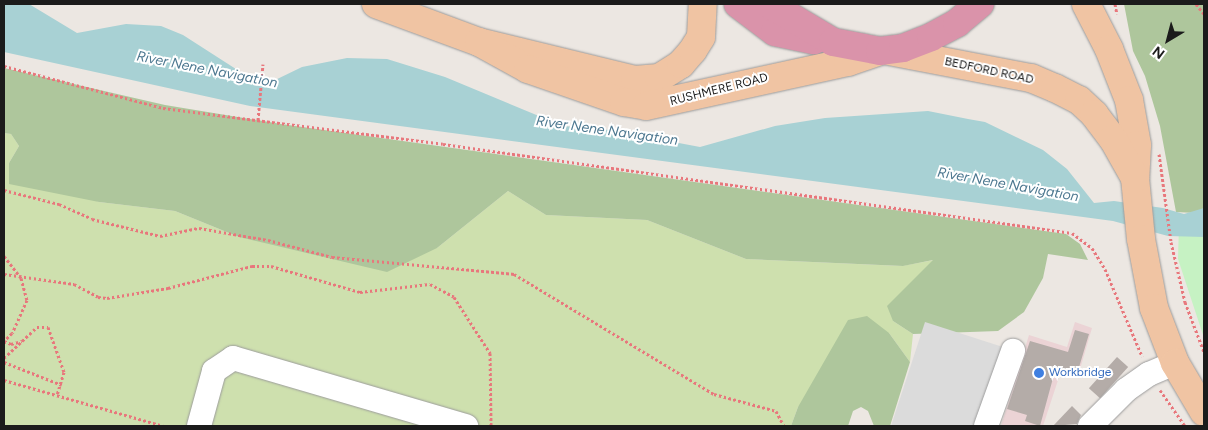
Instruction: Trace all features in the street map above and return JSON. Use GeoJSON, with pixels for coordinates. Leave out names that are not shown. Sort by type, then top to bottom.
{"type":"FeatureCollection","features":[{"type":"Feature","properties":{"kind":"highway"},"geometry":{"type":"LineString","coordinates":[[738,4],[774,32],[884,51],[904,48],[957,24],[980,4]]}},
{"type":"Feature","properties":{"kind":"highway"},"geometry":{"type":"LineString","coordinates":[[769,4],[833,42]]}},
{"type":"Feature","properties":{"kind":"main road","name":"RUSHMERE ROAD"},"geometry":{"type":"LineString","coordinates":[[376,4],[479,42],[635,80],[650,80],[668,73],[693,50],[701,37],[702,4]]}},
{"type":"Feature","properties":{"kind":"main road","name":"BEDFORD ROAD"},"geometry":{"type":"LineString","coordinates":[[1086,4],[1109,49],[1129,100],[1137,145],[1136,186],[1141,239],[1154,308],[1175,363],[1204,412]]}},
{"type":"Feature","properties":{"kind":"main road","name":"RUSHMERE ROAD"},"geometry":{"type":"LineString","coordinates":[[479,42],[528,69],[624,102],[646,106],[848,62],[884,51]]}},
{"type":"Feature","properties":{"kind":"main road","name":"BEDFORD ROAD"},"geometry":{"type":"LineString","coordinates":[[884,51],[1031,78],[1079,100],[1094,114],[1113,139],[1136,186]]}},
{"type":"Feature","properties":{"kind":"lane"},"geometry":{"type":"LineString","coordinates":[[986,426],[1014,352]]}},
{"type":"Feature","properties":{"kind":"lane"},"geometry":{"type":"LineString","coordinates":[[199,426],[214,371],[232,358],[466,426]]}},
{"type":"Feature","properties":{"kind":"lane"},"geometry":{"type":"LineString","coordinates":[[1090,426],[1126,390],[1149,374],[1175,363]]}},
{"type":"Feature","properties":{"kind":"path"},"geometry":{"type":"LineString","coordinates":[[1196,4],[1204,14]]}},
{"type":"Feature","properties":{"kind":"path"},"geometry":{"type":"LineString","coordinates":[[258,120],[263,64]]}},
{"type":"Feature","properties":{"kind":"path"},"geometry":{"type":"LineString","coordinates":[[4,66],[163,108],[1072,233],[1092,248],[1106,269],[1149,374],[1185,426]]}},
{"type":"Feature","properties":{"kind":"path"},"geometry":{"type":"LineString","coordinates":[[4,190],[59,204],[92,219],[160,236],[199,228],[268,240],[332,257],[514,274],[714,394],[776,411],[784,426]]}},
{"type":"Feature","properties":{"kind":"path"},"geometry":{"type":"LineString","coordinates":[[1168,205],[1171,242],[1185,302],[1204,352]]}},
{"type":"Feature","properties":{"kind":"path"},"geometry":{"type":"LineString","coordinates":[[4,256],[21,278],[27,300],[21,318],[4,341],[11,344],[22,341]]}},
{"type":"Feature","properties":{"kind":"path"},"geometry":{"type":"LineString","coordinates":[[4,274],[21,278],[74,284],[98,297],[107,298],[168,288],[252,266],[271,266],[360,292],[430,284],[454,298],[490,353],[491,426]]}},
{"type":"Feature","properties":{"kind":"path"},"geometry":{"type":"LineString","coordinates":[[4,358],[37,328],[48,326],[64,372],[62,385],[57,395]]}},
{"type":"Feature","properties":{"kind":"path"},"geometry":{"type":"LineString","coordinates":[[4,362],[62,385]]}},
{"type":"Feature","properties":{"kind":"path"},"geometry":{"type":"LineString","coordinates":[[4,380],[163,426]]}},
{"type":"Feature","properties":{"kind":"shaded area"},"geometry":{"type":"Polygon","coordinates":[[[925,322],[1006,348],[981,426],[891,426],[925,322]]]}},
{"type":"Feature","properties":{"kind":"shaded area","name":"Workbridge"},"geometry":{"type":"Polygon","coordinates":[[[1075,322],[1092,328],[1078,376],[1061,371],[1043,426],[1001,426],[1029,335],[1067,347],[1075,322]]]}},
{"type":"Feature","properties":{"kind":"green space"},"geometry":{"type":"Polygon","coordinates":[[[1124,4],[1204,4],[1204,208],[1196,213],[1176,212],[1160,126],[1145,76],[1133,51],[1124,4]]]}},
{"type":"Feature","properties":{"kind":"green space"},"geometry":{"type":"Polygon","coordinates":[[[4,68],[165,105],[281,124],[1066,234],[1080,244],[1088,260],[1048,254],[1043,278],[1024,312],[998,331],[913,334],[893,321],[887,306],[933,260],[903,266],[746,259],[647,220],[546,215],[508,191],[437,248],[387,272],[239,237],[175,211],[99,202],[9,184],[9,163],[19,146],[11,134],[4,133],[4,68]]]}},
{"type":"Feature","properties":{"kind":"green space"},"geometry":{"type":"Polygon","coordinates":[[[4,133],[11,134],[19,146],[9,163],[99,202],[175,211],[239,237],[437,248],[508,191],[546,215],[647,220],[746,259],[902,266],[934,260],[916,279],[893,321],[913,334],[910,362],[889,333],[798,407],[791,426],[4,426],[4,133]]]}},
{"type":"Feature","properties":{"kind":"green space"},"geometry":{"type":"Polygon","coordinates":[[[1204,220],[1204,338],[1178,259],[1179,224],[1204,220]]]}},
{"type":"Feature","properties":{"kind":"green space"},"geometry":{"type":"Polygon","coordinates":[[[867,316],[889,333],[910,362],[890,426],[874,426],[868,411],[861,407],[853,411],[848,426],[791,426],[798,407],[848,320],[867,316]]]}},
{"type":"Feature","properties":{"kind":"water","name":"River Nene Navigation"},"geometry":{"type":"Polygon","coordinates":[[[4,4],[29,4],[77,33],[126,24],[161,26],[183,35],[253,80],[269,83],[302,67],[347,58],[387,59],[445,77],[563,126],[610,130],[700,147],[775,126],[825,118],[928,111],[985,122],[1043,150],[1067,169],[1094,203],[1114,201],[1163,208],[1184,214],[1204,208],[1204,237],[1168,236],[1113,221],[250,106],[4,52],[4,4]]]}},
{"type":"Feature","properties":{"kind":"building","name":"Workbridge"},"geometry":{"type":"Polygon","coordinates":[[[1075,330],[1089,334],[1077,374],[1056,367],[1040,426],[1025,421],[1027,415],[1007,409],[1030,341],[1068,352],[1075,330]]]}},
{"type":"Feature","properties":{"kind":"building"},"geometry":{"type":"Polygon","coordinates":[[[1117,357],[1128,367],[1100,398],[1089,388],[1117,357]]]}},
{"type":"Feature","properties":{"kind":"building"},"geometry":{"type":"Polygon","coordinates":[[[1072,406],[1081,415],[1077,424],[1053,426],[1072,406]]]}},
{"type":"Feature","properties":{"kind":"place","name":"Workbridge"},"geometry":{"type":"Point","coordinates":[1039,373]}}]}
